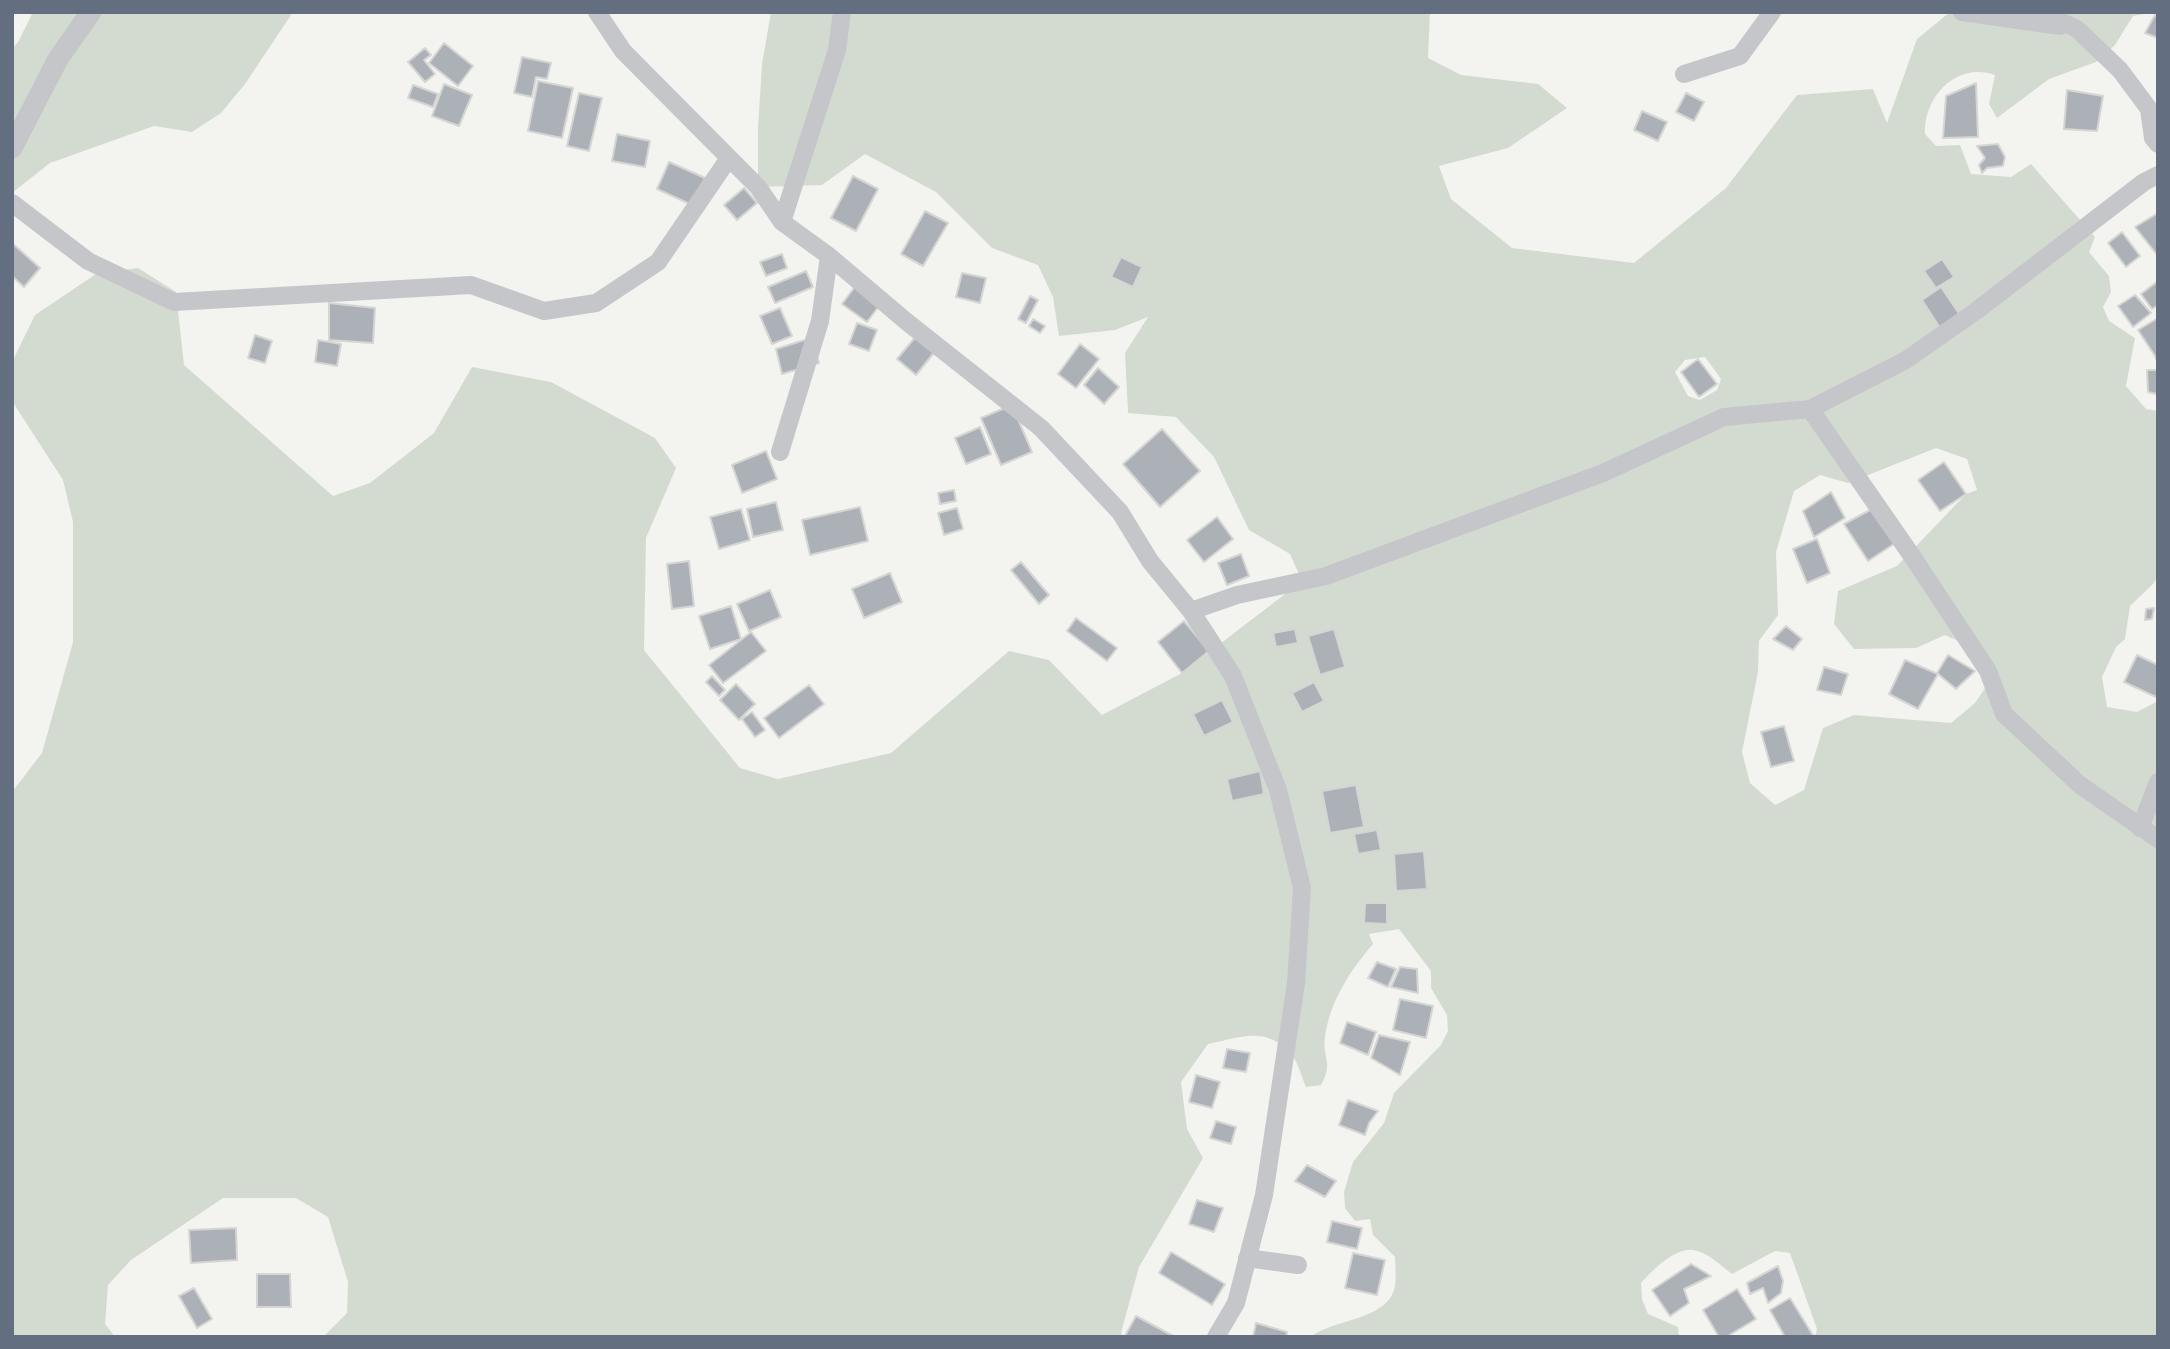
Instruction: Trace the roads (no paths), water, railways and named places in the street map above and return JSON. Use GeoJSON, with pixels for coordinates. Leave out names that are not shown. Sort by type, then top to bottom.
{"type":"FeatureCollection","features":[{"type":"Feature","properties":{"kind":"street"},"geometry":{"type":"LineString","coordinates":[[12,148],[58,59],[91,12]]}},
{"type":"Feature","properties":{"kind":"street"},"geometry":{"type":"LineString","coordinates":[[597,12],[622,51],[758,187],[782,222],[829,256],[907,322],[1041,428],[1120,512],[1150,561],[1191,611],[1233,676],[1278,790],[1303,888],[1296,983],[1264,1195],[1236,1303],[1216,1337]]}},
{"type":"Feature","properties":{"kind":"street"},"geometry":{"type":"LineString","coordinates":[[782,222],[837,50],[842,12]]}},
{"type":"Feature","properties":{"kind":"street"},"geometry":{"type":"LineString","coordinates":[[1684,74],[1740,56],[1772,12]]}},
{"type":"Feature","properties":{"kind":"street"},"geometry":{"type":"LineString","coordinates":[[1962,12],[2077,29]]}},
{"type":"Feature","properties":{"kind":"street"},"geometry":{"type":"LineString","coordinates":[[2042,12],[2077,29],[2120,70],[2149,109],[2156,141]]}},
{"type":"Feature","properties":{"kind":"street"},"geometry":{"type":"LineString","coordinates":[[2156,141],[2158,114]]}},
{"type":"Feature","properties":{"kind":"street"},"geometry":{"type":"LineString","coordinates":[[12,203],[88,261],[174,302],[471,285],[544,311],[596,303],[658,262],[729,158]]}},
{"type":"Feature","properties":{"kind":"street"},"geometry":{"type":"LineString","coordinates":[[1191,611],[1237,595],[1326,576],[1603,473],[1724,417],[1810,409],[1906,360],[1976,311],[2158,174]]}},
{"type":"Feature","properties":{"kind":"street"},"geometry":{"type":"LineString","coordinates":[[780,452],[820,321],[829,256]]}},
{"type":"Feature","properties":{"kind":"street"},"geometry":{"type":"LineString","coordinates":[[1810,409],[1988,671],[2004,714],[2080,785],[2158,839]]}},
{"type":"Feature","properties":{"kind":"street"},"geometry":{"type":"LineString","coordinates":[[2140,828],[2158,782]]}},
{"type":"Feature","properties":{"kind":"street"},"geometry":{"type":"LineString","coordinates":[[1247,1258],[1298,1265]]}}]}
